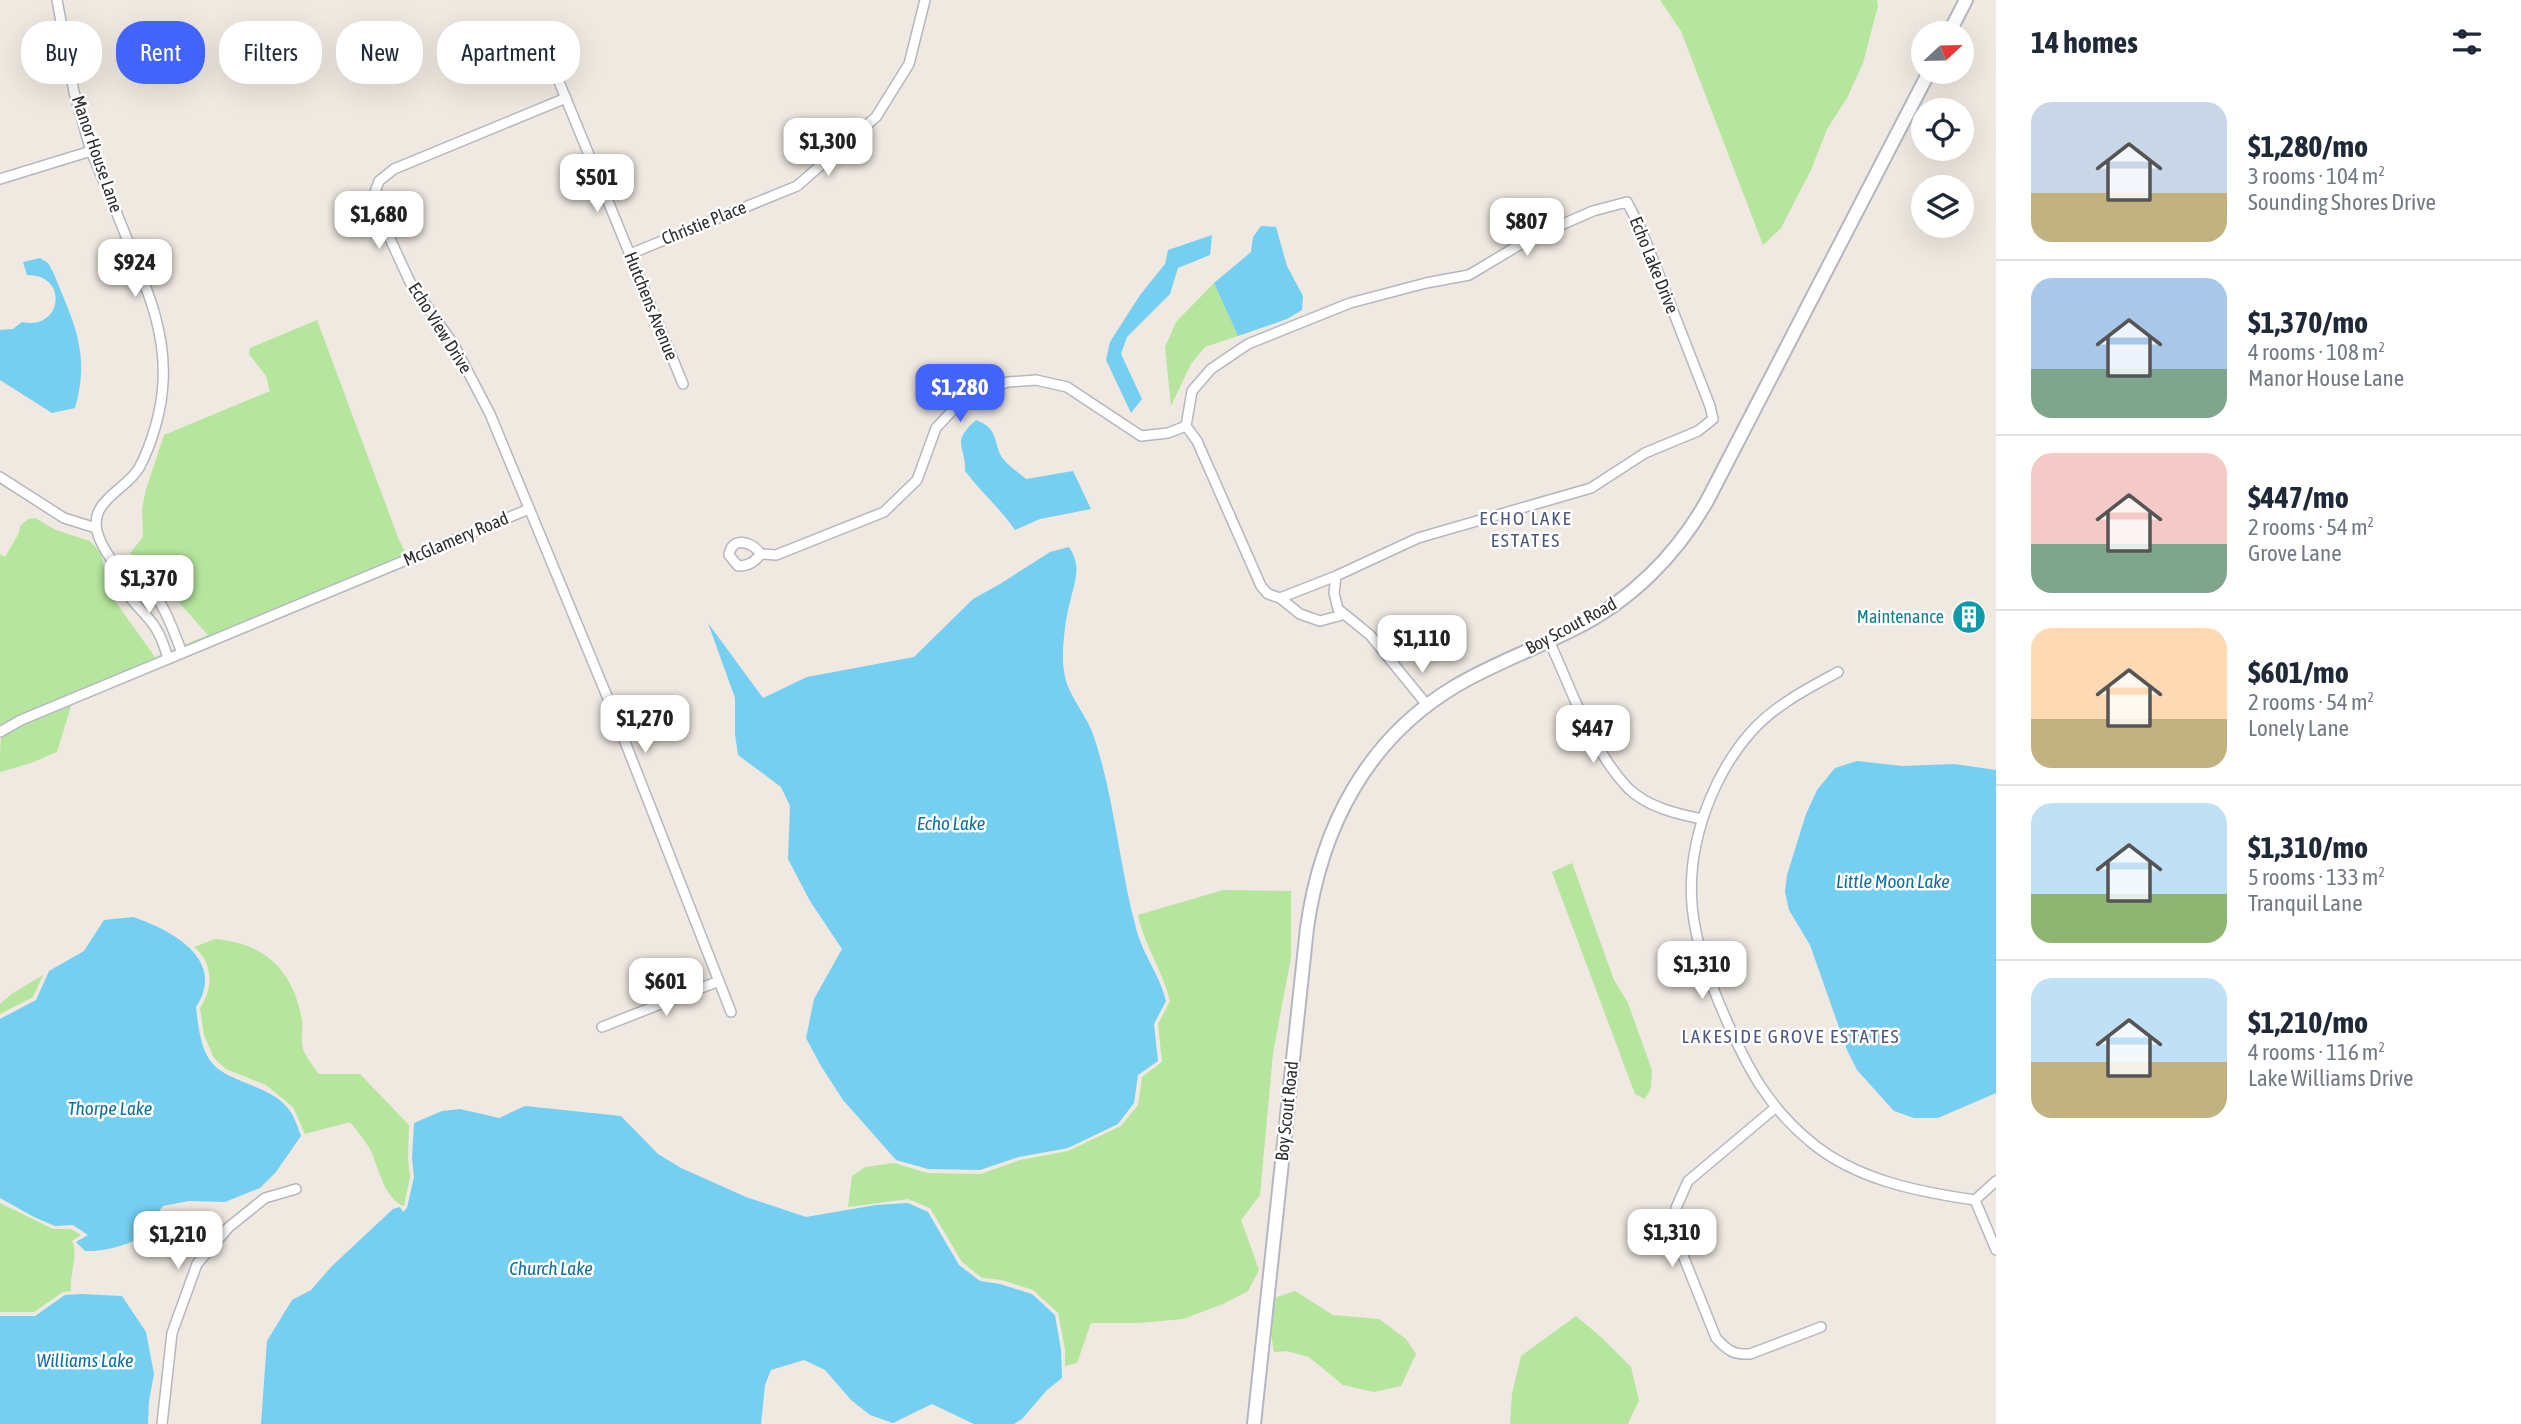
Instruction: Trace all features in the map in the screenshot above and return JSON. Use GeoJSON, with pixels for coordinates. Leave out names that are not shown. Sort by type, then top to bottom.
{"type":"FeatureCollection","features":[{"type":"Feature","properties":{"kind":"street","name":"Manor House Lane"},"geometry":{"type":"LineString","coordinates":[[57,0],[74,92],[91,150],[155,309],[163,347],[163,383],[158,411],[144,457],[137,470],[99,510],[96,528]]}},
{"type":"Feature","properties":{"kind":"street","name":"Christie Place"},"geometry":{"type":"LineString","coordinates":[[629,254],[797,186],[876,117],[909,64],[925,0]]}},
{"type":"Feature","properties":{"kind":"street"},"geometry":{"type":"LineString","coordinates":[[1955,21],[1966,0]]}},
{"type":"Feature","properties":{"kind":"street","name":"Hutchens Avenue"},"geometry":{"type":"LineString","coordinates":[[560,84],[682,384]]}},
{"type":"Feature","properties":{"kind":"street","name":"Boy Scout Road"},"geometry":{"type":"LineString","coordinates":[[1254,1424],[1300,979],[1316,875],[1332,828],[1354,787],[1388,743],[1427,705],[1464,681],[1593,619],[1625,597],[1666,558],[1693,525],[1923,84]]}},
{"type":"Feature","properties":{"kind":"street","name":"Echo View Drive"},"geometry":{"type":"LineString","coordinates":[[529,509],[490,414],[454,345],[410,282],[372,200],[379,181],[394,169],[566,98]]}},
{"type":"Feature","properties":{"kind":"street"},"geometry":{"type":"LineString","coordinates":[[0,179],[91,150]]}},
{"type":"Feature","properties":{"kind":"street","name":"Echo Lake Drive"},"geometry":{"type":"LineString","coordinates":[[1186,426],[1192,391],[1211,369],[1248,344],[1350,303],[1469,275],[1531,238],[1592,211],[1627,202],[1641,229],[1713,419],[1698,431],[1645,453],[1591,488],[1418,538],[1336,576],[1280,598]]}},
{"type":"Feature","properties":{"kind":"street"},"geometry":{"type":"LineString","coordinates":[[761,554],[776,555],[884,512],[917,480],[936,428],[966,397],[1008,382],[1036,380],[1067,387],[1141,436],[1168,433],[1186,426],[1197,441],[1255,576],[1268,594],[1280,598],[1300,614],[1320,621],[1342,615]]}},
{"type":"Feature","properties":{"kind":"street"},"geometry":{"type":"LineString","coordinates":[[0,477],[64,518],[96,528],[100,541],[121,569],[144,580],[154,593],[182,653]]}},
{"type":"Feature","properties":{"kind":"street","name":"McGlamery Road"},"geometry":{"type":"LineString","coordinates":[[0,732],[21,720],[529,509],[609,701],[731,1012]]}},
{"type":"Feature","properties":{"kind":"street"},"geometry":{"type":"LineString","coordinates":[[121,569],[120,580],[127,596],[156,628],[168,659]]}},
{"type":"Feature","properties":{"kind":"street"},"geometry":{"type":"LineString","coordinates":[[1336,576],[1334,600],[1342,615],[1370,635],[1427,705]]}},
{"type":"Feature","properties":{"kind":"street"},"geometry":{"type":"LineString","coordinates":[[1549,641],[1596,743],[1630,789],[1664,808],[1702,819]]}},
{"type":"Feature","properties":{"kind":"street"},"geometry":{"type":"LineString","coordinates":[[1838,672],[1790,698],[1752,731],[1721,774],[1702,819],[1692,857],[1691,901],[1696,932],[1709,981],[1748,1069],[1775,1108],[1813,1144],[1857,1170],[1928,1193],[1975,1200]]}},
{"type":"Feature","properties":{"kind":"street"},"geometry":{"type":"LineString","coordinates":[[602,1027],[719,981]]}},
{"type":"Feature","properties":{"kind":"street"},"geometry":{"type":"LineString","coordinates":[[1775,1108],[1688,1181],[1676,1208],[1676,1238],[1716,1338],[1727,1350],[1750,1354],[1821,1327]]}},
{"type":"Feature","properties":{"kind":"street"},"geometry":{"type":"LineString","coordinates":[[1975,1200],[1996,1181]]}},
{"type":"Feature","properties":{"kind":"street"},"geometry":{"type":"LineString","coordinates":[[162,1424],[172,1333],[197,1264],[229,1227],[265,1198],[296,1189]]}},
{"type":"Feature","properties":{"kind":"street"},"geometry":{"type":"LineString","coordinates":[[1975,1200],[1996,1250]]}},
{"type":"Feature","properties":{"kind":"green space"},"geometry":{"type":"Polygon","coordinates":[[[1660,0],[1877,0],[1878,6],[1863,63],[1847,98],[1827,129],[1811,170],[1781,228],[1763,245],[1681,31],[1660,0]]]}},
{"type":"Feature","properties":{"kind":"green space"},"geometry":{"type":"Polygon","coordinates":[[[1214,283],[1238,336],[1205,347],[1191,364],[1171,406],[1165,347],[1176,322],[1214,283]]]}},
{"type":"Feature","properties":{"kind":"green space"},"geometry":{"type":"Polygon","coordinates":[[[317,320],[399,540],[407,555],[20,716],[0,727],[0,554],[5,557],[19,533],[20,526],[28,519],[35,518],[56,530],[90,541],[101,554],[110,594],[155,657],[208,635],[153,573],[130,553],[143,537],[142,509],[146,489],[164,435],[270,391],[266,376],[249,354],[250,348],[317,320]]]}},
{"type":"Feature","properties":{"kind":"green space"},"geometry":{"type":"Polygon","coordinates":[[[72,703],[57,752],[0,772],[1,738],[5,734],[72,703]]]}},
{"type":"Feature","properties":{"kind":"green space"},"geometry":{"type":"Polygon","coordinates":[[[1572,863],[1614,980],[1628,1003],[1652,1070],[1651,1088],[1645,1099],[1635,1094],[1552,872],[1572,863]]]}},
{"type":"Feature","properties":{"kind":"green space"},"geometry":{"type":"Polygon","coordinates":[[[1223,890],[1291,891],[1291,957],[1273,1053],[1260,1195],[1241,1220],[1259,1270],[1248,1291],[1183,1319],[1091,1323],[1077,1363],[1065,1366],[1065,1349],[1058,1313],[1033,1290],[1002,1280],[982,1278],[962,1262],[930,1208],[908,1199],[848,1207],[852,1176],[865,1167],[894,1163],[927,1173],[981,1174],[1020,1160],[1068,1151],[1121,1126],[1138,1105],[1142,1077],[1162,1062],[1158,1024],[1170,1001],[1138,915],[1223,890]]]}},
{"type":"Feature","properties":{"kind":"green space"},"geometry":{"type":"Polygon","coordinates":[[[215,939],[248,946],[274,962],[284,973],[298,1002],[304,1052],[319,1074],[360,1074],[409,1125],[410,1177],[404,1206],[387,1190],[370,1149],[350,1122],[305,1134],[293,1107],[266,1085],[226,1069],[214,1058],[204,1035],[200,1008],[208,992],[208,968],[194,947],[215,939]]]}},
{"type":"Feature","properties":{"kind":"green space"},"geometry":{"type":"Polygon","coordinates":[[[43,975],[33,997],[0,1014],[0,1004],[43,975]]]}},
{"type":"Feature","properties":{"kind":"green space"},"geometry":{"type":"Polygon","coordinates":[[[0,1203],[53,1229],[71,1229],[81,1235],[72,1241],[75,1252],[71,1291],[63,1292],[34,1312],[0,1312],[0,1203]]]}},
{"type":"Feature","properties":{"kind":"green space"},"geometry":{"type":"Polygon","coordinates":[[[1295,1291],[1333,1315],[1379,1319],[1406,1339],[1416,1354],[1401,1386],[1374,1392],[1343,1385],[1309,1357],[1287,1351],[1274,1352],[1269,1321],[1271,1299],[1295,1291]]]}},
{"type":"Feature","properties":{"kind":"green space"},"geometry":{"type":"Polygon","coordinates":[[[1576,1316],[1631,1367],[1639,1400],[1628,1424],[1510,1424],[1512,1394],[1521,1356],[1576,1316]]]}},
{"type":"Feature","properties":{"kind":"water"},"geometry":{"type":"Polygon","coordinates":[[[1261,226],[1276,227],[1287,266],[1303,296],[1302,310],[1287,319],[1238,336],[1214,283],[1251,252],[1253,237],[1261,226]]]}},
{"type":"Feature","properties":{"kind":"water"},"geometry":{"type":"Polygon","coordinates":[[[1212,235],[1210,255],[1178,268],[1170,294],[1127,337],[1121,354],[1142,399],[1131,413],[1106,360],[1110,342],[1140,295],[1165,264],[1168,250],[1212,235]]]}},
{"type":"Feature","properties":{"kind":"water"},"geometry":{"type":"Polygon","coordinates":[[[40,258],[48,263],[53,272],[73,322],[80,354],[81,370],[75,408],[52,413],[0,380],[0,330],[13,329],[22,322],[36,323],[46,318],[53,311],[56,302],[50,283],[41,277],[27,275],[23,262],[40,258]]]}},
{"type":"Feature","properties":{"kind":"water"},"geometry":{"type":"Polygon","coordinates":[[[976,420],[989,428],[1004,460],[1026,479],[1073,471],[1091,509],[1040,519],[1015,530],[965,471],[961,439],[976,420]]]}},
{"type":"Feature","properties":{"kind":"water","name":"Echo Lake"},"geometry":{"type":"Polygon","coordinates":[[[1069,547],[1075,561],[1076,574],[1065,627],[1064,671],[1072,696],[1093,734],[1107,783],[1137,932],[1166,1001],[1154,1024],[1158,1061],[1138,1075],[1134,1103],[1118,1124],[1068,1148],[1019,1157],[980,1170],[928,1169],[896,1160],[843,1100],[806,1038],[814,999],[842,949],[810,901],[788,859],[790,806],[781,787],[738,755],[735,698],[708,623],[763,698],[807,677],[914,657],[973,599],[1050,552],[1069,547]]]}},
{"type":"Feature","properties":{"kind":"water","name":"Little Moon Lake"},"geometry":{"type":"Polygon","coordinates":[[[1857,761],[1902,766],[1954,764],[1996,770],[1996,1093],[1938,1118],[1914,1118],[1894,1111],[1857,1070],[1847,1050],[1810,945],[1789,910],[1785,892],[1787,875],[1806,814],[1817,790],[1835,768],[1857,761]]]}},
{"type":"Feature","properties":{"kind":"water","name":"Thorpe Lake"},"geometry":{"type":"Polygon","coordinates":[[[133,917],[164,930],[191,949],[200,961],[205,975],[204,990],[196,1007],[201,1041],[209,1059],[226,1074],[282,1102],[292,1114],[301,1136],[276,1172],[260,1188],[225,1202],[189,1201],[163,1206],[157,1214],[160,1218],[159,1229],[124,1245],[85,1251],[76,1242],[88,1235],[73,1225],[55,1226],[0,1198],[0,1019],[36,1000],[49,971],[84,951],[104,920],[133,917]]]}},
{"type":"Feature","properties":{"kind":"water","name":"Church Lake"},"geometry":{"type":"Polygon","coordinates":[[[525,1106],[621,1116],[658,1154],[681,1168],[746,1197],[806,1217],[876,1205],[908,1203],[928,1212],[959,1265],[980,1281],[1032,1294],[1055,1315],[1062,1378],[1014,1424],[974,1424],[932,1404],[893,1423],[870,1415],[851,1400],[825,1370],[804,1360],[771,1370],[765,1385],[761,1424],[261,1424],[267,1341],[292,1300],[311,1290],[332,1266],[393,1209],[400,1207],[403,1212],[407,1208],[414,1177],[414,1123],[442,1111],[460,1109],[499,1118],[525,1106]]]}},
{"type":"Feature","properties":{"kind":"water","name":"Williams Lake"},"geometry":{"type":"Polygon","coordinates":[[[65,1295],[122,1296],[146,1332],[154,1374],[148,1424],[0,1424],[0,1316],[35,1316],[65,1295]]]}},
{"type":"Feature","properties":{"kind":"place","name":"Maintenance"},"geometry":{"type":"Point","coordinates":[1969,617]}},
{"type":"Feature","properties":{"kind":"district","name":"ECHO LAKE ESTATES"},"geometry":{"type":"Point","coordinates":[1526,529]}},
{"type":"Feature","properties":{"kind":"district","name":"LAKESIDE GROVE ESTATES"},"geometry":{"type":"Point","coordinates":[1791,1036]}}]}
